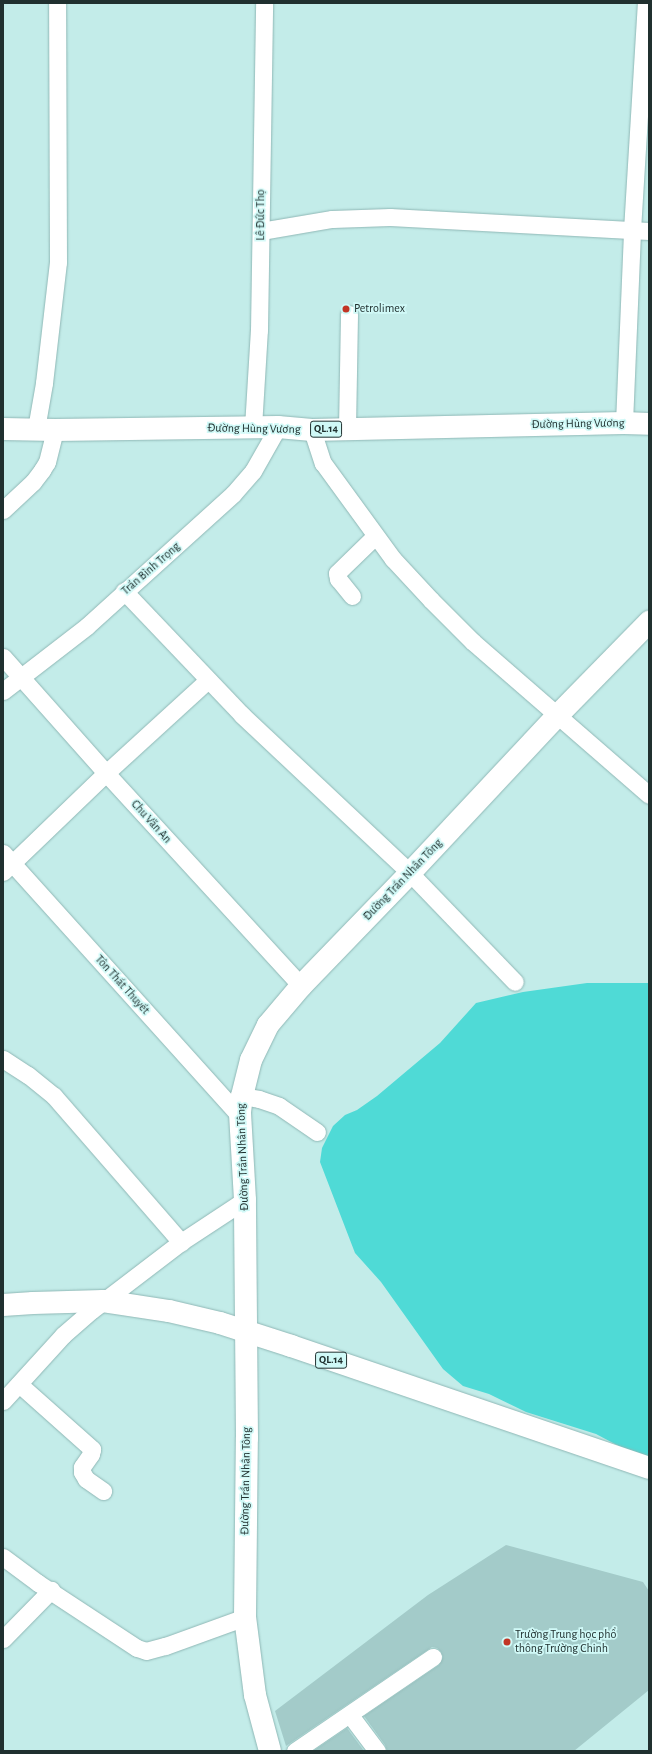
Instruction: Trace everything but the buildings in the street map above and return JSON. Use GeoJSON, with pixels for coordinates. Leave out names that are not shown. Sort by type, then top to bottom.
{"type":"FeatureCollection","features":[{"type":"Feature","properties":{"kind":"main road","name":"Đường Hùng Vương"},"geometry":{"type":"LineString","coordinates":[[3,429],[278,427],[312,430],[624,422],[649,424]]}},
{"type":"Feature","properties":{"kind":"main road","name":"Đường Trần Nhân Tông"},"geometry":{"type":"LineString","coordinates":[[270,1751],[254,1695],[245,1617],[247,1438],[245,1200],[241,1117],[242,1096],[251,1060],[268,1025],[301,986],[410,873],[556,716],[649,622]]}},
{"type":"Feature","properties":{"kind":"main road","name":"QL.14"},"geometry":{"type":"LineString","coordinates":[[3,1305],[103,1301],[169,1311],[246,1331],[649,1468]]}},
{"type":"Feature","properties":{"kind":"street"},"geometry":{"type":"LineString","coordinates":[[3,510],[33,482],[47,462],[44,383],[58,262],[57,3]]}},
{"type":"Feature","properties":{"kind":"street","name":"Lê Đức Thọ"},"geometry":{"type":"LineString","coordinates":[[253,427],[259,330],[262,231],[264,3]]}},
{"type":"Feature","properties":{"kind":"street"},"geometry":{"type":"LineString","coordinates":[[624,422],[641,231],[646,3]]}},
{"type":"Feature","properties":{"kind":"street"},"geometry":{"type":"LineString","coordinates":[[262,231],[332,219],[390,217],[641,231]]}},
{"type":"Feature","properties":{"kind":"street"},"geometry":{"type":"LineString","coordinates":[[347,429],[348,314]]}},
{"type":"Feature","properties":{"kind":"street","name":"Trần Bình Trọng"},"geometry":{"type":"LineString","coordinates":[[3,691],[20,676],[87,626],[124,591],[173,550],[233,494],[253,471],[278,427]]}},
{"type":"Feature","properties":{"kind":"street"},"geometry":{"type":"LineString","coordinates":[[312,430],[323,463],[393,559],[473,642],[556,716],[649,795]]}},
{"type":"Feature","properties":{"kind":"street"},"geometry":{"type":"LineString","coordinates":[[352,596],[338,579],[337,573],[375,536]]}},
{"type":"Feature","properties":{"kind":"street"},"geometry":{"type":"LineString","coordinates":[[124,591],[266,739],[410,873],[515,982]]}},
{"type":"Feature","properties":{"kind":"street","name":"Chu Văn An"},"geometry":{"type":"LineString","coordinates":[[3,657],[106,773],[301,986]]}},
{"type":"Feature","properties":{"kind":"street"},"geometry":{"type":"LineString","coordinates":[[6,863],[208,680]]}},
{"type":"Feature","properties":{"kind":"street","name":"Tôn Thất Thuyết"},"geometry":{"type":"LineString","coordinates":[[6,863],[241,1117]]}},
{"type":"Feature","properties":{"kind":"street"},"geometry":{"type":"LineString","coordinates":[[3,1059],[28,1075],[54,1096],[181,1242]]}},
{"type":"Feature","properties":{"kind":"street"},"geometry":{"type":"LineString","coordinates":[[242,1096],[265,1100],[279,1106],[317,1132]]}},
{"type":"Feature","properties":{"kind":"street"},"geometry":{"type":"LineString","coordinates":[[3,1401],[63,1335],[103,1301],[181,1242],[245,1200]]}},
{"type":"Feature","properties":{"kind":"street"},"geometry":{"type":"LineString","coordinates":[[19,1384],[92,1448],[91,1454],[82,1467],[82,1472],[86,1480],[103,1491]]}},
{"type":"Feature","properties":{"kind":"street"},"geometry":{"type":"LineString","coordinates":[[3,1557],[38,1583],[51,1590],[137,1648],[146,1650],[165,1646],[245,1617]]}},
{"type":"Feature","properties":{"kind":"street"},"geometry":{"type":"LineString","coordinates":[[3,1639],[51,1590]]}},
{"type":"Feature","properties":{"kind":"street"},"geometry":{"type":"LineString","coordinates":[[295,1751],[350,1715],[433,1657]]}},
{"type":"Feature","properties":{"kind":"street"},"geometry":{"type":"LineString","coordinates":[[350,1715],[377,1751]]}},
{"type":"Feature","properties":{"kind":"water"},"geometry":{"type":"Polygon","coordinates":[[[587,983],[649,983],[649,1462],[596,1434],[526,1412],[489,1394],[463,1386],[443,1369],[381,1282],[355,1253],[320,1162],[322,1148],[333,1126],[345,1115],[357,1110],[377,1096],[440,1043],[476,1003],[523,992],[587,983]]]}},
{"type":"Feature","properties":{"kind":"place","name":"Petrolimex"},"geometry":{"type":"Point","coordinates":[346,309]}},
{"type":"Feature","properties":{"kind":"place","name":"Trường Trung học phổ thông Trường Chinh"},"geometry":{"type":"Point","coordinates":[507,1642]}}]}
